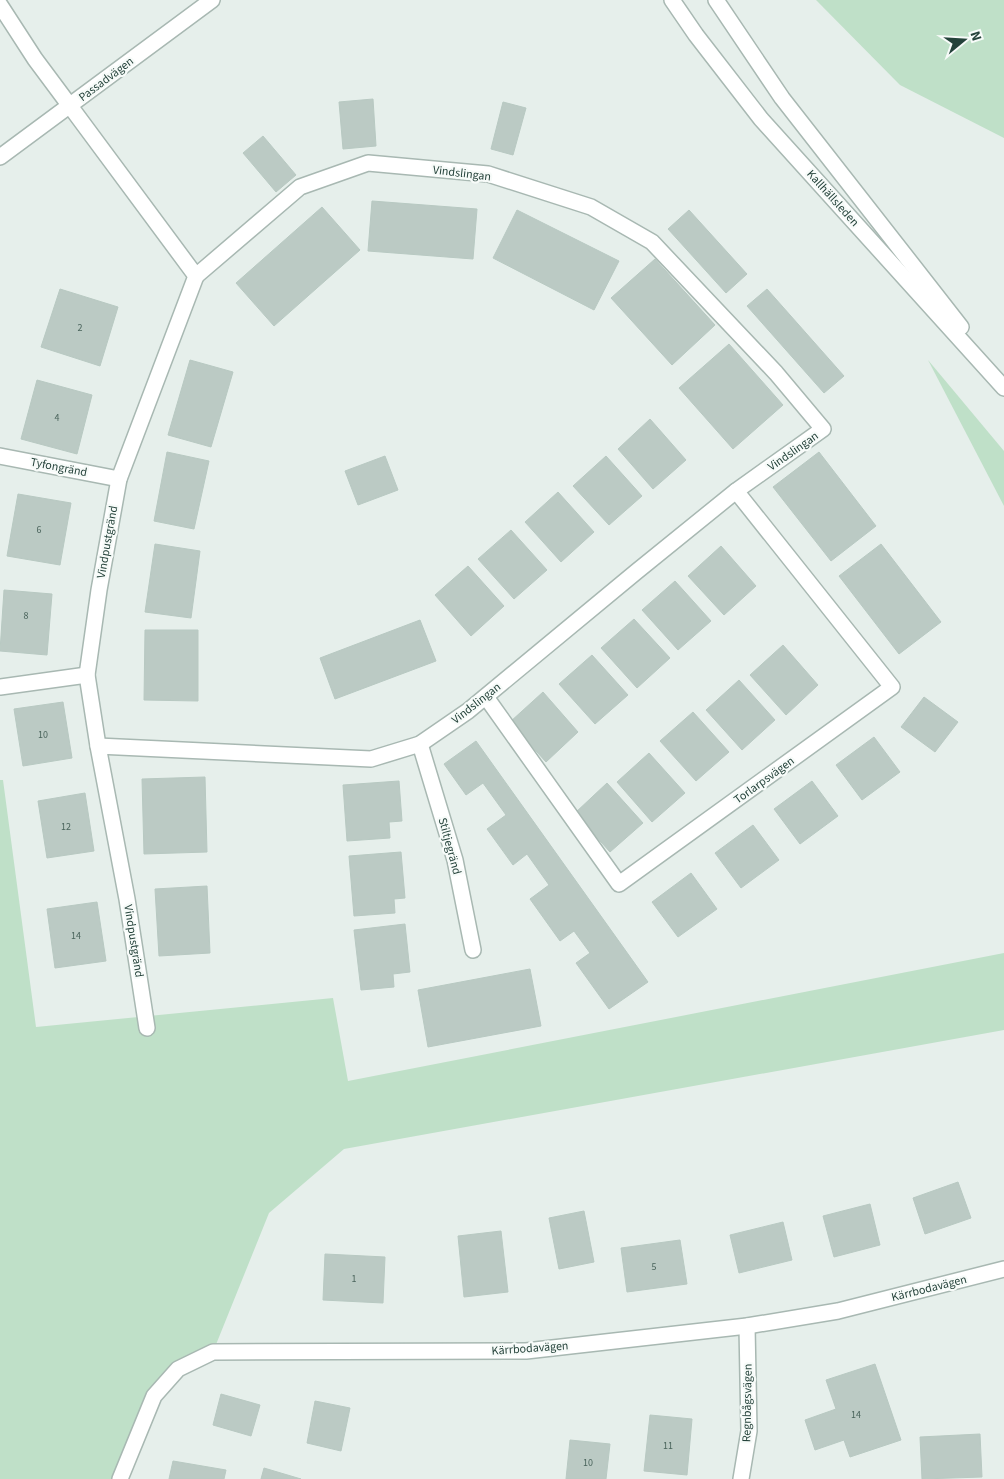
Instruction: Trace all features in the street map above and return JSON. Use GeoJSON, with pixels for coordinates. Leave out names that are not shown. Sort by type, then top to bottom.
{"type":"FeatureCollection","features":[{"type":"Feature","properties":{"kind":"street","name":"Passadvägen"},"geometry":{"type":"LineString","coordinates":[[0,157],[212,0]]}},
{"type":"Feature","properties":{"kind":"street","name":"Kallhällsleden"},"geometry":{"type":"LineString","coordinates":[[672,0],[696,35],[761,118],[1004,388]]}},
{"type":"Feature","properties":{"kind":"street","name":"Kallhällsleden"},"geometry":{"type":"LineString","coordinates":[[716,0],[782,98],[1004,382]]}},
{"type":"Feature","properties":{"kind":"street"},"geometry":{"type":"LineString","coordinates":[[0,5],[35,59],[196,276]]}},
{"type":"Feature","properties":{"kind":"street","name":"Vindslingan"},"geometry":{"type":"LineString","coordinates":[[98,746],[371,759],[420,744],[468,711],[736,491],[823,429],[776,373],[652,242],[590,207],[488,174],[368,163],[300,187],[196,276]]}},
{"type":"Feature","properties":{"kind":"street","name":"Vindpustgränd"},"geometry":{"type":"LineString","coordinates":[[147,1028],[127,899],[98,746],[87,675],[99,590],[119,479],[196,276]]}},
{"type":"Feature","properties":{"kind":"street","name":"Tyfongränd"},"geometry":{"type":"LineString","coordinates":[[0,456],[119,479]]}},
{"type":"Feature","properties":{"kind":"street","name":"Torlarpsvägen"},"geometry":{"type":"LineString","coordinates":[[486,696],[619,884],[892,687],[736,491]]}},
{"type":"Feature","properties":{"kind":"street"},"geometry":{"type":"LineString","coordinates":[[0,687],[87,675]]}},
{"type":"Feature","properties":{"kind":"street","name":"Stiltjegränd"},"geometry":{"type":"LineString","coordinates":[[420,744],[455,860],[473,950]]}},
{"type":"Feature","properties":{"kind":"street","name":"Kärrbodavägen"},"geometry":{"type":"LineString","coordinates":[[120,1479],[154,1396],[178,1369],[213,1352],[526,1351],[747,1326],[838,1311],[1004,1269]]}},
{"type":"Feature","properties":{"kind":"street","name":"Regnbågsvägen"},"geometry":{"type":"LineString","coordinates":[[741,1479],[749,1431],[747,1326]]}},
{"type":"Feature","properties":{"kind":"green space"},"geometry":{"type":"Polygon","coordinates":[[[816,0],[1004,0],[1004,138],[900,85],[816,0]]]}},
{"type":"Feature","properties":{"kind":"green space"},"geometry":{"type":"Polygon","coordinates":[[[928,360],[1004,451],[1004,506],[928,360]]]}},
{"type":"Feature","properties":{"kind":"green space"},"geometry":{"type":"Polygon","coordinates":[[[0,780],[3,780],[36,1027],[333,998],[348,1081],[1004,953],[1004,1030],[344,1149],[269,1213],[213,1352],[154,1396],[120,1479],[0,1479],[0,780]]]}},
{"type":"Feature","properties":{"kind":"building"},"geometry":{"type":"Polygon","coordinates":[[[373,99],[376,146],[343,149],[339,102],[373,99]]]}},
{"type":"Feature","properties":{"kind":"building"},"geometry":{"type":"Polygon","coordinates":[[[503,102],[526,108],[513,155],[491,149],[503,102]]]}},
{"type":"Feature","properties":{"kind":"building"},"geometry":{"type":"Polygon","coordinates":[[[263,136],[296,175],[276,192],[243,153],[263,136]]]}},
{"type":"Feature","properties":{"kind":"building"},"geometry":{"type":"Polygon","coordinates":[[[372,201],[477,209],[473,259],[368,251],[372,201]]]}},
{"type":"Feature","properties":{"kind":"building"},"geometry":{"type":"Polygon","coordinates":[[[322,207],[360,250],[274,326],[236,283],[322,207]]]}},
{"type":"Feature","properties":{"kind":"building"},"geometry":{"type":"Polygon","coordinates":[[[517,210],[619,261],[594,310],[493,258],[517,210]]]}},
{"type":"Feature","properties":{"kind":"building"},"geometry":{"type":"Polygon","coordinates":[[[689,210],[747,274],[726,293],[668,229],[689,210]]]}},
{"type":"Feature","properties":{"kind":"building"},"geometry":{"type":"Polygon","coordinates":[[[655,259],[715,325],[672,365],[611,298],[655,259]]]}},
{"type":"Feature","properties":{"kind":"building"},"geometry":{"type":"Polygon","coordinates":[[[60,289],[118,307],[100,366],[41,347],[60,289]]]}},
{"type":"Feature","properties":{"kind":"building"},"geometry":{"type":"Polygon","coordinates":[[[767,289],[844,376],[824,393],[747,306],[767,289]]]}},
{"type":"Feature","properties":{"kind":"building"},"geometry":{"type":"Polygon","coordinates":[[[729,344],[783,405],[733,449],[679,388],[729,344]]]}},
{"type":"Feature","properties":{"kind":"building"},"geometry":{"type":"Polygon","coordinates":[[[190,360],[233,372],[211,447],[168,435],[190,360]]]}},
{"type":"Feature","properties":{"kind":"building"},"geometry":{"type":"Polygon","coordinates":[[[37,380],[92,395],[77,454],[21,439],[37,380]]]}},
{"type":"Feature","properties":{"kind":"building"},"geometry":{"type":"Polygon","coordinates":[[[650,419],[686,460],[653,489],[618,449],[650,419]]]}},
{"type":"Feature","properties":{"kind":"building"},"geometry":{"type":"Polygon","coordinates":[[[167,452],[209,461],[194,529],[154,521],[167,452]]]}},
{"type":"Feature","properties":{"kind":"building"},"geometry":{"type":"Polygon","coordinates":[[[819,452],[876,526],[831,561],[773,487],[819,452]]]}},
{"type":"Feature","properties":{"kind":"building"},"geometry":{"type":"Polygon","coordinates":[[[385,456],[398,490],[358,505],[345,471],[385,456]]]}},
{"type":"Feature","properties":{"kind":"building"},"geometry":{"type":"Polygon","coordinates":[[[606,456],[642,496],[609,525],[573,486],[606,456]]]}},
{"type":"Feature","properties":{"kind":"building"},"geometry":{"type":"Polygon","coordinates":[[[558,492],[594,532],[561,562],[525,522],[558,492]]]}},
{"type":"Feature","properties":{"kind":"building"},"geometry":{"type":"Polygon","coordinates":[[[18,494],[71,503],[60,565],[7,556],[18,494]]]}},
{"type":"Feature","properties":{"kind":"building"},"geometry":{"type":"Polygon","coordinates":[[[511,530],[547,570],[514,599],[478,559],[511,530]]]}},
{"type":"Feature","properties":{"kind":"building"},"geometry":{"type":"Polygon","coordinates":[[[155,544],[200,551],[191,618],[145,612],[155,544]]]}},
{"type":"Feature","properties":{"kind":"building"},"geometry":{"type":"Polygon","coordinates":[[[881,544],[941,622],[899,654],[839,576],[881,544]]]}},
{"type":"Feature","properties":{"kind":"building"},"geometry":{"type":"Polygon","coordinates":[[[721,546],[756,586],[724,615],[688,576],[721,546]]]}},
{"type":"Feature","properties":{"kind":"building"},"geometry":{"type":"Polygon","coordinates":[[[468,566],[504,606],[471,636],[435,595],[468,566]]]}},
{"type":"Feature","properties":{"kind":"building"},"geometry":{"type":"Polygon","coordinates":[[[675,581],[711,621],[678,650],[642,610],[675,581]]]}},
{"type":"Feature","properties":{"kind":"building"},"geometry":{"type":"Polygon","coordinates":[[[4,590],[52,594],[47,655],[0,651],[4,590]]]}},
{"type":"Feature","properties":{"kind":"building"},"geometry":{"type":"Polygon","coordinates":[[[634,619],[670,658],[637,688],[601,648],[634,619]]]}},
{"type":"Feature","properties":{"kind":"building"},"geometry":{"type":"Polygon","coordinates":[[[420,620],[436,661],[335,699],[320,658],[420,620]]]}},
{"type":"Feature","properties":{"kind":"building"},"geometry":{"type":"Polygon","coordinates":[[[145,630],[198,630],[198,701],[144,700],[145,630]]]}},
{"type":"Feature","properties":{"kind":"building"},"geometry":{"type":"Polygon","coordinates":[[[783,645],[818,685],[786,715],[750,675],[783,645]]]}},
{"type":"Feature","properties":{"kind":"building"},"geometry":{"type":"Polygon","coordinates":[[[592,655],[628,695],[595,724],[559,684],[592,655]]]}},
{"type":"Feature","properties":{"kind":"building"},"geometry":{"type":"Polygon","coordinates":[[[739,680],[775,720],[742,750],[706,710],[739,680]]]}},
{"type":"Feature","properties":{"kind":"building"},"geometry":{"type":"Polygon","coordinates":[[[543,692],[578,732],[546,762],[510,722],[543,692]]]}},
{"type":"Feature","properties":{"kind":"building"},"geometry":{"type":"Polygon","coordinates":[[[924,697],[958,722],[935,752],[901,727],[924,697]]]}},
{"type":"Feature","properties":{"kind":"building"},"geometry":{"type":"Polygon","coordinates":[[[63,702],[72,758],[23,766],[14,709],[63,702]]]}},
{"type":"Feature","properties":{"kind":"building"},"geometry":{"type":"Polygon","coordinates":[[[693,712],[729,752],[696,781],[660,741],[693,712]]]}},
{"type":"Feature","properties":{"kind":"building"},"geometry":{"type":"Polygon","coordinates":[[[874,737],[900,772],[862,800],[836,765],[874,737]]]}},
{"type":"Feature","properties":{"kind":"building"},"geometry":{"type":"Polygon","coordinates":[[[476,741],[648,982],[609,1009],[576,963],[590,953],[574,931],[560,941],[530,899],[549,885],[527,854],[513,865],[487,829],[506,815],[483,783],[466,795],[444,764],[476,741]]]}},
{"type":"Feature","properties":{"kind":"building"},"geometry":{"type":"Polygon","coordinates":[[[649,753],[685,793],[652,822],[617,782],[649,753]]]}},
{"type":"Feature","properties":{"kind":"building"},"geometry":{"type":"Polygon","coordinates":[[[205,777],[207,852],[144,854],[142,779],[205,777]]]}},
{"type":"Feature","properties":{"kind":"building"},"geometry":{"type":"Polygon","coordinates":[[[399,781],[402,821],[389,822],[390,838],[347,841],[343,785],[399,781]]]}},
{"type":"Feature","properties":{"kind":"building"},"geometry":{"type":"Polygon","coordinates":[[[812,781],[838,816],[800,844],[774,809],[812,781]]]}},
{"type":"Feature","properties":{"kind":"building"},"geometry":{"type":"Polygon","coordinates":[[[607,783],[643,823],[610,852],[575,813],[607,783]]]}},
{"type":"Feature","properties":{"kind":"building"},"geometry":{"type":"Polygon","coordinates":[[[85,793],[94,851],[47,858],[38,801],[85,793]]]}},
{"type":"Feature","properties":{"kind":"building"},"geometry":{"type":"Polygon","coordinates":[[[753,825],[779,860],[741,888],[715,853],[753,825]]]}},
{"type":"Feature","properties":{"kind":"building"},"geometry":{"type":"Polygon","coordinates":[[[401,852],[405,898],[394,899],[395,913],[354,916],[349,856],[401,852]]]}},
{"type":"Feature","properties":{"kind":"building"},"geometry":{"type":"Polygon","coordinates":[[[691,873],[717,909],[678,937],[652,902],[691,873]]]}},
{"type":"Feature","properties":{"kind":"building"},"geometry":{"type":"Polygon","coordinates":[[[207,886],[210,953],[159,956],[155,889],[207,886]]]}},
{"type":"Feature","properties":{"kind":"building"},"geometry":{"type":"Polygon","coordinates":[[[97,902],[106,961],[55,968],[47,909],[97,902]]]}},
{"type":"Feature","properties":{"kind":"building"},"geometry":{"type":"Polygon","coordinates":[[[405,924],[410,972],[393,974],[394,987],[361,990],[354,930],[405,924]]]}},
{"type":"Feature","properties":{"kind":"building"},"geometry":{"type":"Polygon","coordinates":[[[530,969],[541,1026],[428,1047],[418,990],[530,969]]]}},
{"type":"Feature","properties":{"kind":"building"},"geometry":{"type":"Polygon","coordinates":[[[958,1182],[971,1218],[925,1234],[913,1198],[958,1182]]]}},
{"type":"Feature","properties":{"kind":"building"},"geometry":{"type":"Polygon","coordinates":[[[870,1204],[880,1245],[834,1257],[823,1216],[870,1204]]]}},
{"type":"Feature","properties":{"kind":"building"},"geometry":{"type":"Polygon","coordinates":[[[584,1211],[594,1262],[559,1269],[549,1218],[584,1211]]]}},
{"type":"Feature","properties":{"kind":"building"},"geometry":{"type":"Polygon","coordinates":[[[783,1222],[792,1260],[739,1273],[730,1235],[783,1222]]]}},
{"type":"Feature","properties":{"kind":"building"},"geometry":{"type":"Polygon","coordinates":[[[501,1231],[508,1292],[464,1297],[458,1236],[501,1231]]]}},
{"type":"Feature","properties":{"kind":"building"},"geometry":{"type":"Polygon","coordinates":[[[680,1240],[687,1284],[627,1292],[621,1248],[680,1240]]]}},
{"type":"Feature","properties":{"kind":"building"},"geometry":{"type":"Polygon","coordinates":[[[325,1254],[385,1257],[383,1303],[323,1300],[325,1254]]]}},
{"type":"Feature","properties":{"kind":"building"},"geometry":{"type":"Polygon","coordinates":[[[875,1364],[901,1440],[850,1457],[844,1440],[815,1450],[805,1420],[836,1409],[826,1380],[875,1364]]]}},
{"type":"Feature","properties":{"kind":"building"},"geometry":{"type":"Polygon","coordinates":[[[221,1394],[260,1405],[251,1436],[213,1425],[221,1394]]]}},
{"type":"Feature","properties":{"kind":"building"},"geometry":{"type":"Polygon","coordinates":[[[315,1401],[350,1408],[341,1451],[307,1443],[315,1401]]]}},
{"type":"Feature","properties":{"kind":"building"},"geometry":{"type":"Polygon","coordinates":[[[650,1415],[692,1419],[687,1475],[644,1471],[650,1415]]]}},
{"type":"Feature","properties":{"kind":"building"},"geometry":{"type":"Polygon","coordinates":[[[980,1434],[982,1477],[922,1479],[920,1437],[980,1434]]]}},
{"type":"Feature","properties":{"kind":"building"},"geometry":{"type":"Polygon","coordinates":[[[570,1440],[610,1444],[606,1479],[566,1479],[570,1440]]]}},
{"type":"Feature","properties":{"kind":"building"},"geometry":{"type":"Polygon","coordinates":[[[173,1461],[226,1470],[224,1479],[169,1479],[173,1461]]]}},
{"type":"Feature","properties":{"kind":"building"},"geometry":{"type":"Polygon","coordinates":[[[264,1468],[301,1479],[261,1479],[264,1468]]]}}]}
